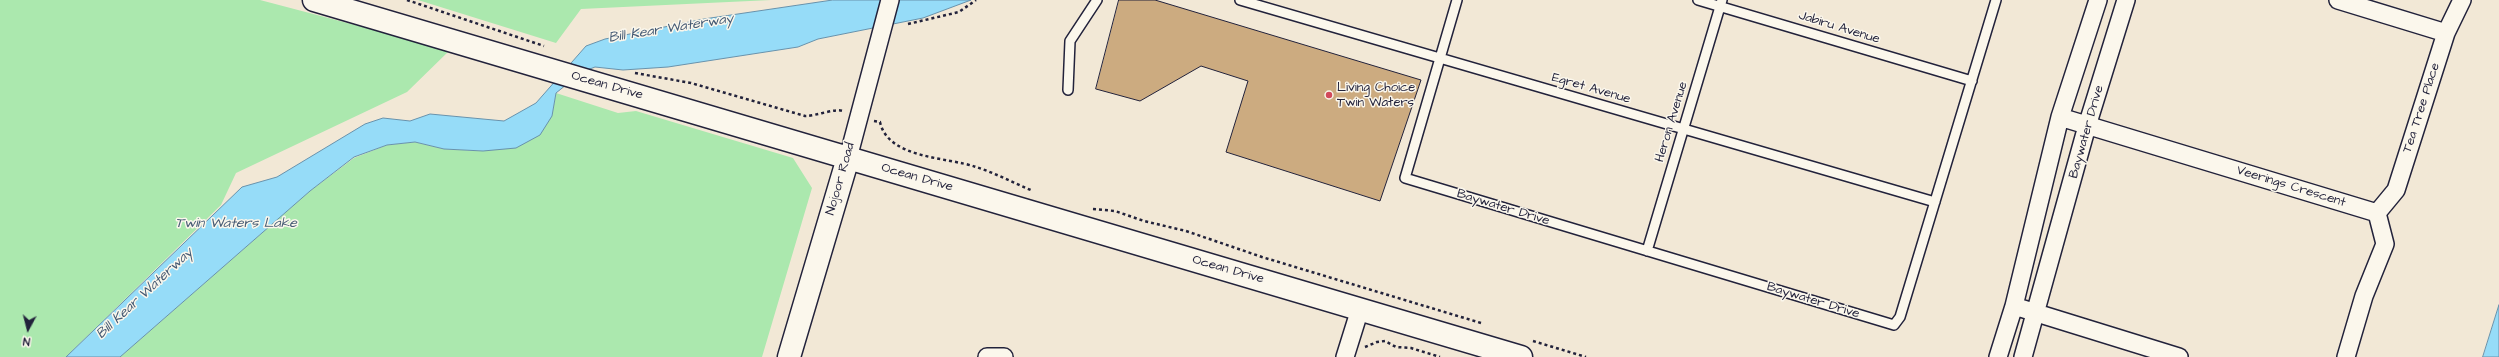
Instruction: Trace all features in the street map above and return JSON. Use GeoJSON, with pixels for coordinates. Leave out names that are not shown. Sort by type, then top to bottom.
{"type":"FeatureCollection","features":[{"type":"Feature","properties":{"kind":"street","name":"Ocean Drive"},"geometry":{"type":"LineString","coordinates":[[314,0],[1360,309],[1523,348]]}},
{"type":"Feature","properties":{"kind":"street","name":"Nojoor Road"},"geometry":{"type":"LineString","coordinates":[[789,357],[848,158],[890,0]]}},
{"type":"Feature","properties":{"kind":"street"},"geometry":{"type":"LineString","coordinates":[[1998,357],[2014,306],[2060,117],[2098,0]]}},
{"type":"Feature","properties":{"kind":"street","name":"Baywater Drive"},"geometry":{"type":"LineString","coordinates":[[2024,357],[2037,314],[2087,126],[2126,0]]}},
{"type":"Feature","properties":{"kind":"street"},"geometry":{"type":"LineString","coordinates":[[2338,0],[2446,33]]}},
{"type":"Feature","properties":{"kind":"street","name":"Tea Tree Place"},"geometry":{"type":"LineString","coordinates":[[2377,213],[2396,190],[2446,33],[2462,0]]}},
{"type":"Feature","properties":{"kind":"street","name":"Veerings Crescent"},"geometry":{"type":"LineString","coordinates":[[2060,117],[2377,213]]}},
{"type":"Feature","properties":{"kind":"street"},"geometry":{"type":"LineString","coordinates":[[2346,357],[2364,296],[2386,244],[2377,213]]}},
{"type":"Feature","properties":{"kind":"street"},"geometry":{"type":"LineString","coordinates":[[2014,306],[2178,357]]}},
{"type":"Feature","properties":{"kind":"street"},"geometry":{"type":"LineString","coordinates":[[1347,350],[1360,309]]}},
{"type":"Feature","properties":{"kind":"street"},"geometry":{"type":"LineString","coordinates":[[987,357],[1004,357]]}},
{"type":"Feature","properties":{"kind":"lane"},"geometry":{"type":"LineString","coordinates":[[1068,90],[1070,41],[1097,0]]}},
{"type":"Feature","properties":{"kind":"lane","name":"Egret Avenue"},"geometry":{"type":"LineString","coordinates":[[1240,0],[1935,202]]}},
{"type":"Feature","properties":{"kind":"lane"},"geometry":{"type":"LineString","coordinates":[[1440,58],[1458,0]]}},
{"type":"Feature","properties":{"kind":"lane","name":"Jabiru Avenue"},"geometry":{"type":"LineString","coordinates":[[1698,0],[1721,3],[1972,81]]}},
{"type":"Feature","properties":{"kind":"lane","name":"Baywater Drive"},"geometry":{"type":"LineString","coordinates":[[1440,58],[1405,178],[1894,325],[1900,317],[1996,0]]}},
{"type":"Feature","properties":{"kind":"lane","name":"Heron Avenue"},"geometry":{"type":"LineString","coordinates":[[1647,251],[1721,3]]}},
{"type":"Feature","properties":{"kind":"path"},"geometry":{"type":"LineString","coordinates":[[407,0],[550,49]]}},
{"type":"Feature","properties":{"kind":"path"},"geometry":{"type":"LineString","coordinates":[[908,24],[959,12],[976,0]]}},
{"type":"Feature","properties":{"kind":"path"},"geometry":{"type":"LineString","coordinates":[[644,74],[691,83],[805,116],[816,116],[839,110],[880,122],[881,127],[898,146],[913,153],[975,166],[1038,193]]}},
{"type":"Feature","properties":{"kind":"path"},"geometry":{"type":"LineString","coordinates":[[1090,208],[1115,210],[1144,221],[1186,231],[1262,257],[1484,324]]}},
{"type":"Feature","properties":{"kind":"path"},"geometry":{"type":"LineString","coordinates":[[1347,350],[1367,348],[1377,342],[1385,342],[1396,347],[1430,356],[1440,357]]}},
{"type":"Feature","properties":{"kind":"path"},"geometry":{"type":"LineString","coordinates":[[1523,348],[1586,357]]}},
{"type":"Feature","properties":{"kind":"green space"},"geometry":{"type":"Polygon","coordinates":[[[0,0],[260,0],[450,50],[407,92],[236,173],[221,205],[66,357],[0,357],[0,0]]]}},
{"type":"Feature","properties":{"kind":"green space"},"geometry":{"type":"Polygon","coordinates":[[[418,0],[771,0],[581,9],[556,43],[418,0]]]}},
{"type":"Feature","properties":{"kind":"green space"},"geometry":{"type":"Polygon","coordinates":[[[556,93],[618,113],[636,111],[793,158],[812,188],[762,357],[120,357],[310,191],[354,158],[387,145],[415,142],[444,149],[483,151],[552,116],[556,93]]]}},
{"type":"Feature","properties":{"kind":"water","name":"Twin Waters Lake"},"geometry":{"type":"Polygon","coordinates":[[[833,0],[971,0],[923,18],[818,39],[798,47],[668,67],[623,70],[595,67],[582,72],[556,93],[552,116],[540,135],[516,148],[483,151],[444,149],[415,142],[387,145],[354,157],[310,191],[120,357],[66,357],[242,187],[277,177],[365,124],[383,118],[410,121],[430,114],[504,121],[536,103],[586,46],[605,39],[704,19],[833,0]]]}},
{"type":"Feature","properties":{"kind":"water"},"geometry":{"type":"Polygon","coordinates":[[[2499,305],[2499,357],[2483,357],[2499,305]]]}},
{"type":"Feature","properties":{"kind":"building","name":"Living Choice Twin Waters"},"geometry":{"type":"Polygon","coordinates":[[[1119,0],[1155,0],[1421,80],[1380,201],[1226,152],[1248,81],[1201,66],[1140,101],[1096,89],[1119,0]]]}},
{"type":"Feature","properties":{"kind":"place","name":"Living Choice Twin Waters"},"geometry":{"type":"Point","coordinates":[1329,95]}},
{"type":"Feature","properties":{"kind":"water label","name":"Bill Kear Waterway"},"geometry":{"type":"Point","coordinates":[671,29]}},
{"type":"Feature","properties":{"kind":"water label","name":"Bill Kear Waterway"},"geometry":{"type":"Point","coordinates":[145,294]}}]}
